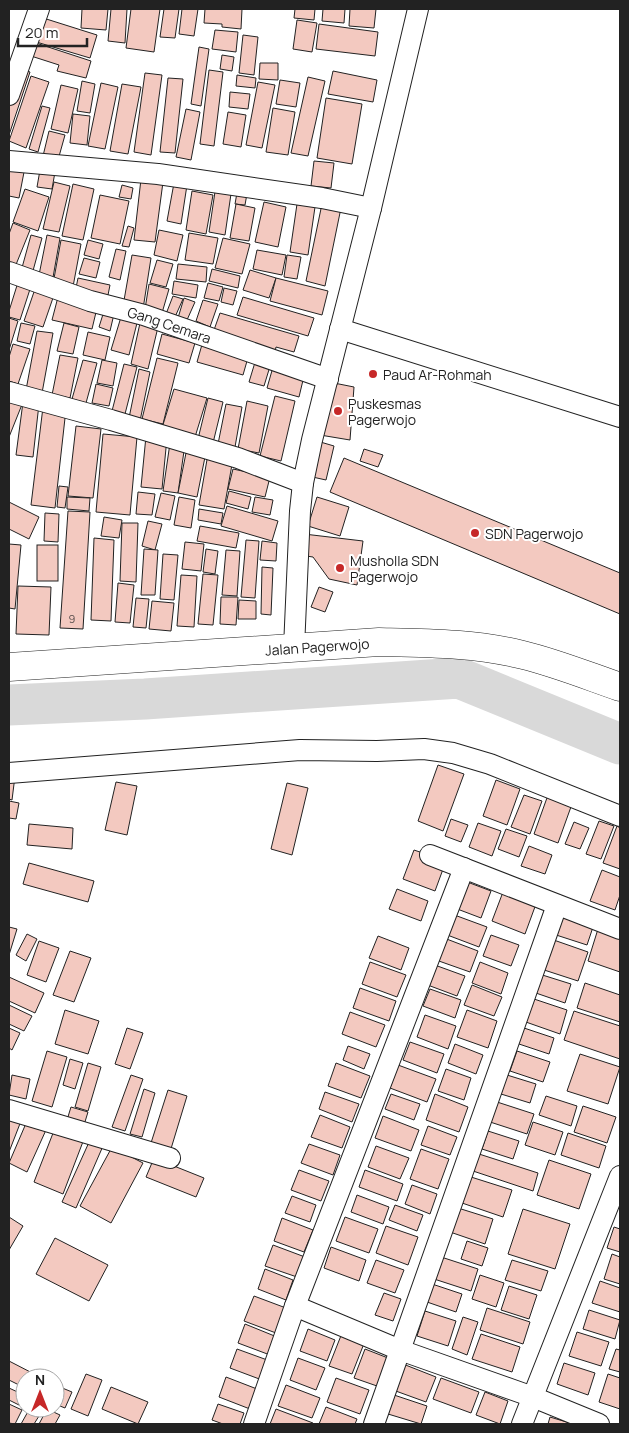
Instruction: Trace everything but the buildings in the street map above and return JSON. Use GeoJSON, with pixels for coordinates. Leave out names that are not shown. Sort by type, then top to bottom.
{"type":"FeatureCollection","features":[{"type":"Feature","properties":{"kind":"main road","name":"Jalan Pagerwojo"},"geometry":{"type":"LineString","coordinates":[[9,667],[388,642],[441,643],[488,648],[522,655],[620,687]]}},
{"type":"Feature","properties":{"kind":"street"},"geometry":{"type":"LineString","coordinates":[[9,95],[39,9]]}},
{"type":"Feature","properties":{"kind":"street"},"geometry":{"type":"LineString","coordinates":[[294,648],[300,510],[303,483],[418,9]]}},
{"type":"Feature","properties":{"kind":"street"},"geometry":{"type":"LineString","coordinates":[[9,161],[158,174],[322,198],[370,208]]}},
{"type":"Feature","properties":{"kind":"street","name":"Gang Cemara"},"geometry":{"type":"LineString","coordinates":[[9,272],[90,301],[144,315],[328,379]]}},
{"type":"Feature","properties":{"kind":"street"},"geometry":{"type":"LineString","coordinates":[[340,329],[620,417]]}},
{"type":"Feature","properties":{"kind":"street"},"geometry":{"type":"LineString","coordinates":[[9,392],[238,458],[303,483]]}},
{"type":"Feature","properties":{"kind":"street"},"geometry":{"type":"LineString","coordinates":[[9,772],[300,750],[424,749],[453,753],[490,764],[620,816]]}},
{"type":"Feature","properties":{"kind":"street"},"geometry":{"type":"LineString","coordinates":[[430,855],[620,929]]}},
{"type":"Feature","properties":{"kind":"street"},"geometry":{"type":"LineString","coordinates":[[254,1424],[295,1306],[464,868]]}},
{"type":"Feature","properties":{"kind":"street"},"geometry":{"type":"LineString","coordinates":[[374,1424],[557,905]]}},
{"type":"Feature","properties":{"kind":"street"},"geometry":{"type":"LineString","coordinates":[[9,1110],[170,1158]]}},
{"type":"Feature","properties":{"kind":"street"},"geometry":{"type":"LineString","coordinates":[[522,1424],[620,1176]]}},
{"type":"Feature","properties":{"kind":"street"},"geometry":{"type":"LineString","coordinates":[[295,1306],[400,1350],[533,1397],[599,1424]]}},
{"type":"Feature","properties":{"kind":"waterway"},"geometry":{"type":"LineString","coordinates":[[9,705],[145,699],[459,678],[620,744]]}},
{"type":"Feature","properties":{"kind":"place","name":"Paud Ar-Rohmah"},"geometry":{"type":"Point","coordinates":[373,374]}},
{"type":"Feature","properties":{"kind":"place","name":"Puskesmas Pagerwojo"},"geometry":{"type":"Point","coordinates":[338,411]}},
{"type":"Feature","properties":{"kind":"place","name":"SDN Pagerwojo"},"geometry":{"type":"Point","coordinates":[475,533]}},
{"type":"Feature","properties":{"kind":"place","name":"Musholla SDN Pagerwojo"},"geometry":{"type":"Point","coordinates":[340,568]}}]}
